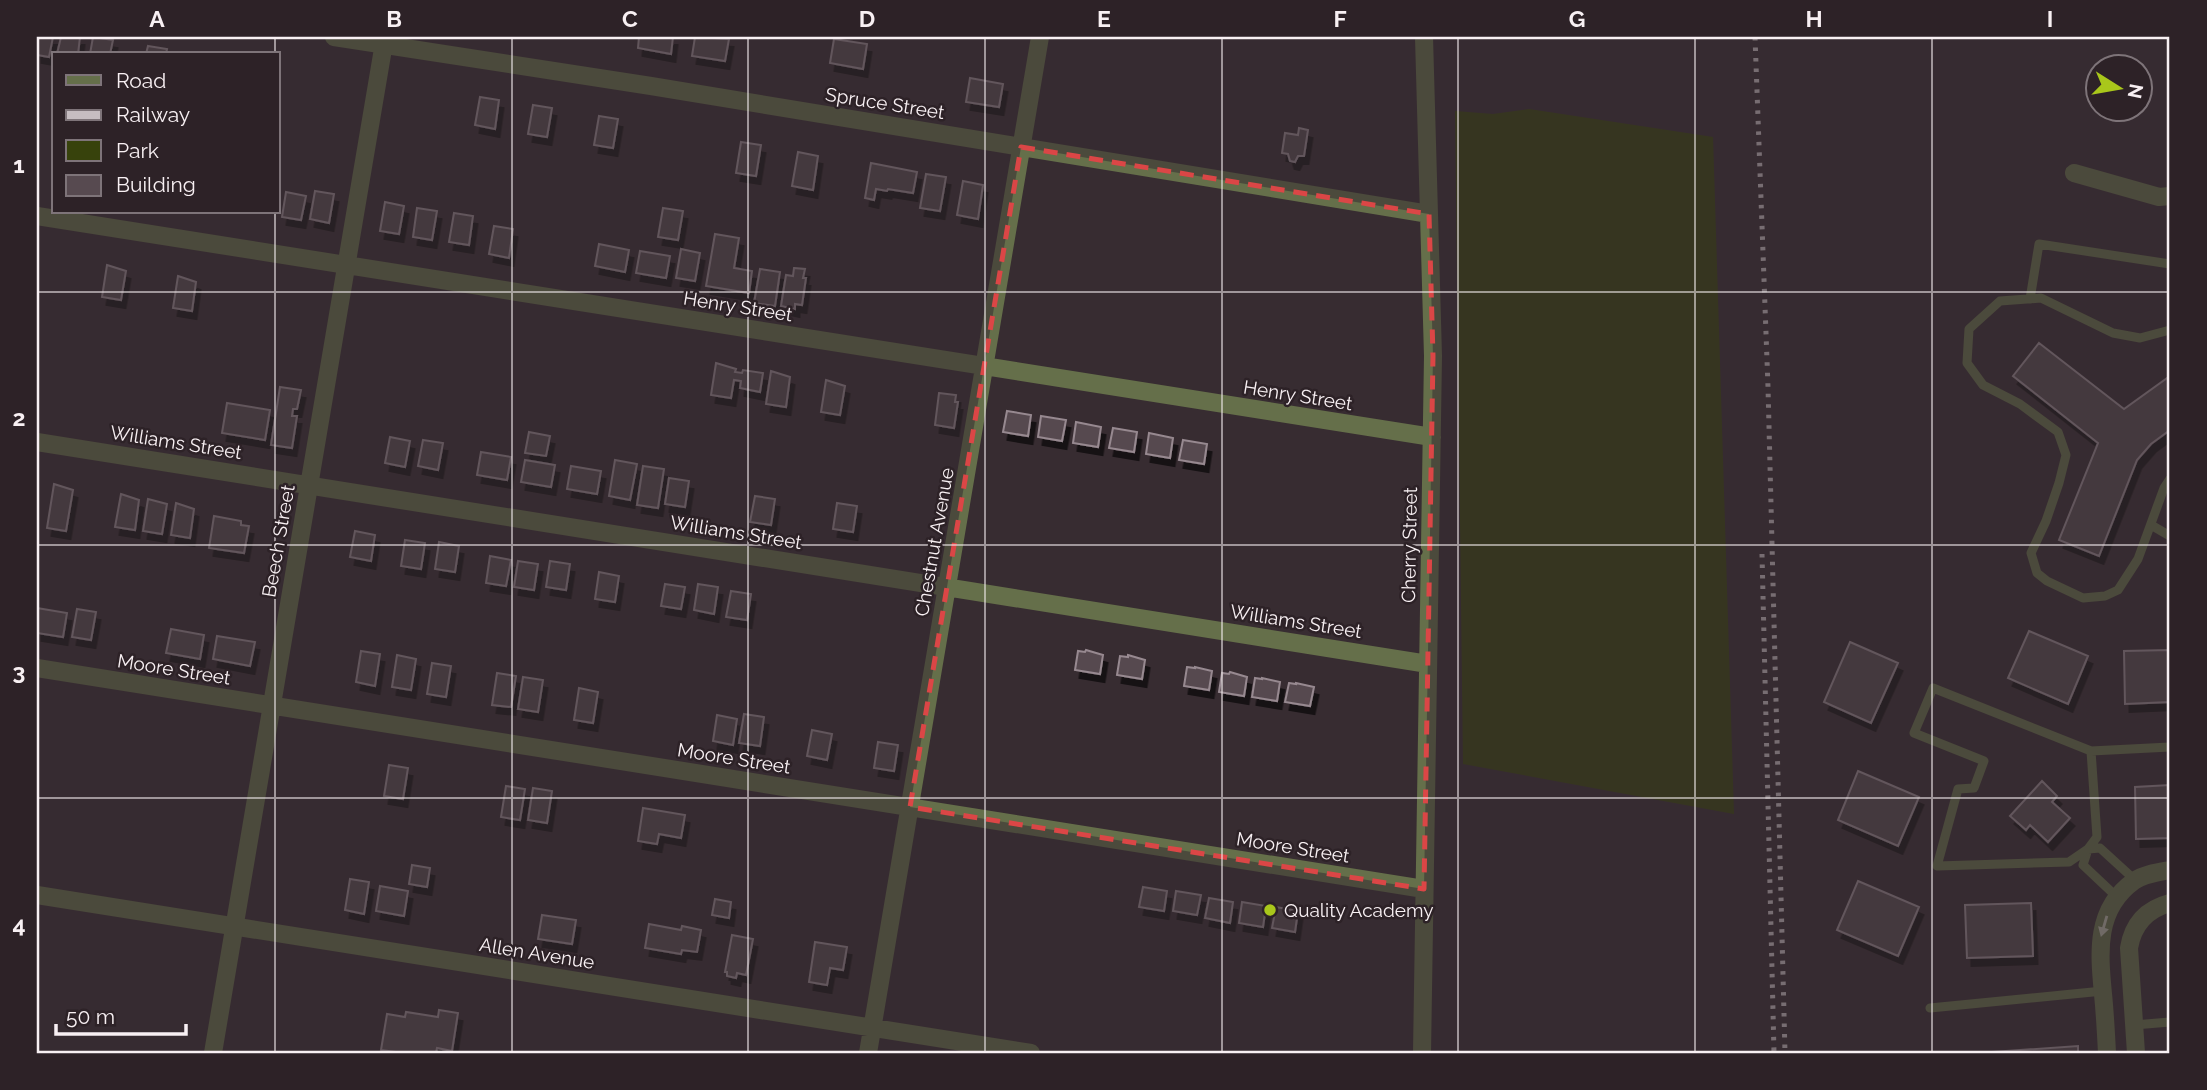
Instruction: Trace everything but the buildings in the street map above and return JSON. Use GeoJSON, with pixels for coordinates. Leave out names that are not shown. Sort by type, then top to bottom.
{"type":"FeatureCollection","features":[{"type":"Feature","properties":{"kind":"street","name":"Spruce Street"},"geometry":{"type":"LineString","coordinates":[[334,37],[384,41],[1430,214]]}},
{"type":"Feature","properties":{"kind":"street","name":"Chestnut Avenue"},"geometry":{"type":"LineString","coordinates":[[868,1053],[1040,37]]}},
{"type":"Feature","properties":{"kind":"street","name":"Cherry Street"},"geometry":{"type":"LineString","coordinates":[[1422,1053],[1433,356],[1424,37]]}},
{"type":"Feature","properties":{"kind":"street","name":"Beech Street"},"geometry":{"type":"LineString","coordinates":[[214,1053],[384,41]]}},
{"type":"Feature","properties":{"kind":"street"},"geometry":{"type":"LineString","coordinates":[[2074,173],[2159,197],[2170,196]]}},
{"type":"Feature","properties":{"kind":"street","name":"Henry Street"},"geometry":{"type":"LineString","coordinates":[[37,216],[1432,438]]}},
{"type":"Feature","properties":{"kind":"street","name":"Williams Street"},"geometry":{"type":"LineString","coordinates":[[37,442],[1428,664]]}},
{"type":"Feature","properties":{"kind":"street","name":"Moore Street"},"geometry":{"type":"LineString","coordinates":[[37,668],[1424,889]]}},
{"type":"Feature","properties":{"kind":"street"},"geometry":{"type":"LineString","coordinates":[[2107,1053],[2099,952],[2101,931],[2118,898],[2135,880],[2170,870]]}},
{"type":"Feature","properties":{"kind":"street","name":"Allen Avenue"},"geometry":{"type":"LineString","coordinates":[[37,895],[1031,1053]]}},
{"type":"Feature","properties":{"kind":"street"},"geometry":{"type":"LineString","coordinates":[[2136,1053],[2130,940],[2139,920],[2151,909],[2170,904]]}},
{"type":"Feature","properties":{"kind":"street"},"geometry":{"type":"LineString","coordinates":[[2104,1011],[2134,1017]]}},
{"type":"Feature","properties":{"kind":"lane"},"geometry":{"type":"LineString","coordinates":[[2030,299],[2039,244],[2170,264]]}},
{"type":"Feature","properties":{"kind":"lane"},"geometry":{"type":"LineString","coordinates":[[2170,330],[2140,338],[2113,333],[2041,298],[2000,301],[1969,328],[1966,363],[1983,385],[2020,404],[2058,432],[2066,455],[2046,521],[2031,553],[2037,573],[2047,581],[2084,598],[2105,596],[2118,590],[2138,559],[2164,488],[2170,479]]}},
{"type":"Feature","properties":{"kind":"lane"},"geometry":{"type":"LineString","coordinates":[[2151,525],[2170,536]]}},
{"type":"Feature","properties":{"kind":"lane"},"geometry":{"type":"LineString","coordinates":[[2135,880],[2101,848],[2088,849],[2069,862],[1937,866],[1958,789],[1974,788],[1984,761],[1914,733],[1933,688],[2091,751],[2170,747]]}},
{"type":"Feature","properties":{"kind":"lane"},"geometry":{"type":"LineString","coordinates":[[2091,751],[2097,837],[2082,864],[2118,898]]}},
{"type":"Feature","properties":{"kind":"lane"},"geometry":{"type":"LineString","coordinates":[[1930,1008],[2103,991]]}},
{"type":"Feature","properties":{"kind":"lane"},"geometry":{"type":"LineString","coordinates":[[2134,1017],[2170,1022]]}},
{"type":"Feature","properties":{"kind":"highlighted area"},"geometry":{"type":"Polygon","coordinates":[[[1021,147],[1429,214],[1433,356],[1424,889],[910,807],[1021,147]]]}},
{"type":"Feature","properties":{"kind":"green space"},"geometry":{"type":"Polygon","coordinates":[[[1529,109],[1713,137],[1734,814],[1463,764],[1455,111],[1493,114],[1529,109]]]}},
{"type":"Feature","properties":{"kind":"railway"},"geometry":{"type":"LineString","coordinates":[[1755,37],[1768,387],[1785,1053]]}},
{"type":"Feature","properties":{"kind":"railway"},"geometry":{"type":"LineString","coordinates":[[1762,554],[1774,1053]]}},
{"type":"Feature","properties":{"kind":"place","name":"Quality Academy"},"geometry":{"type":"Point","coordinates":[1270,910]}}]}
